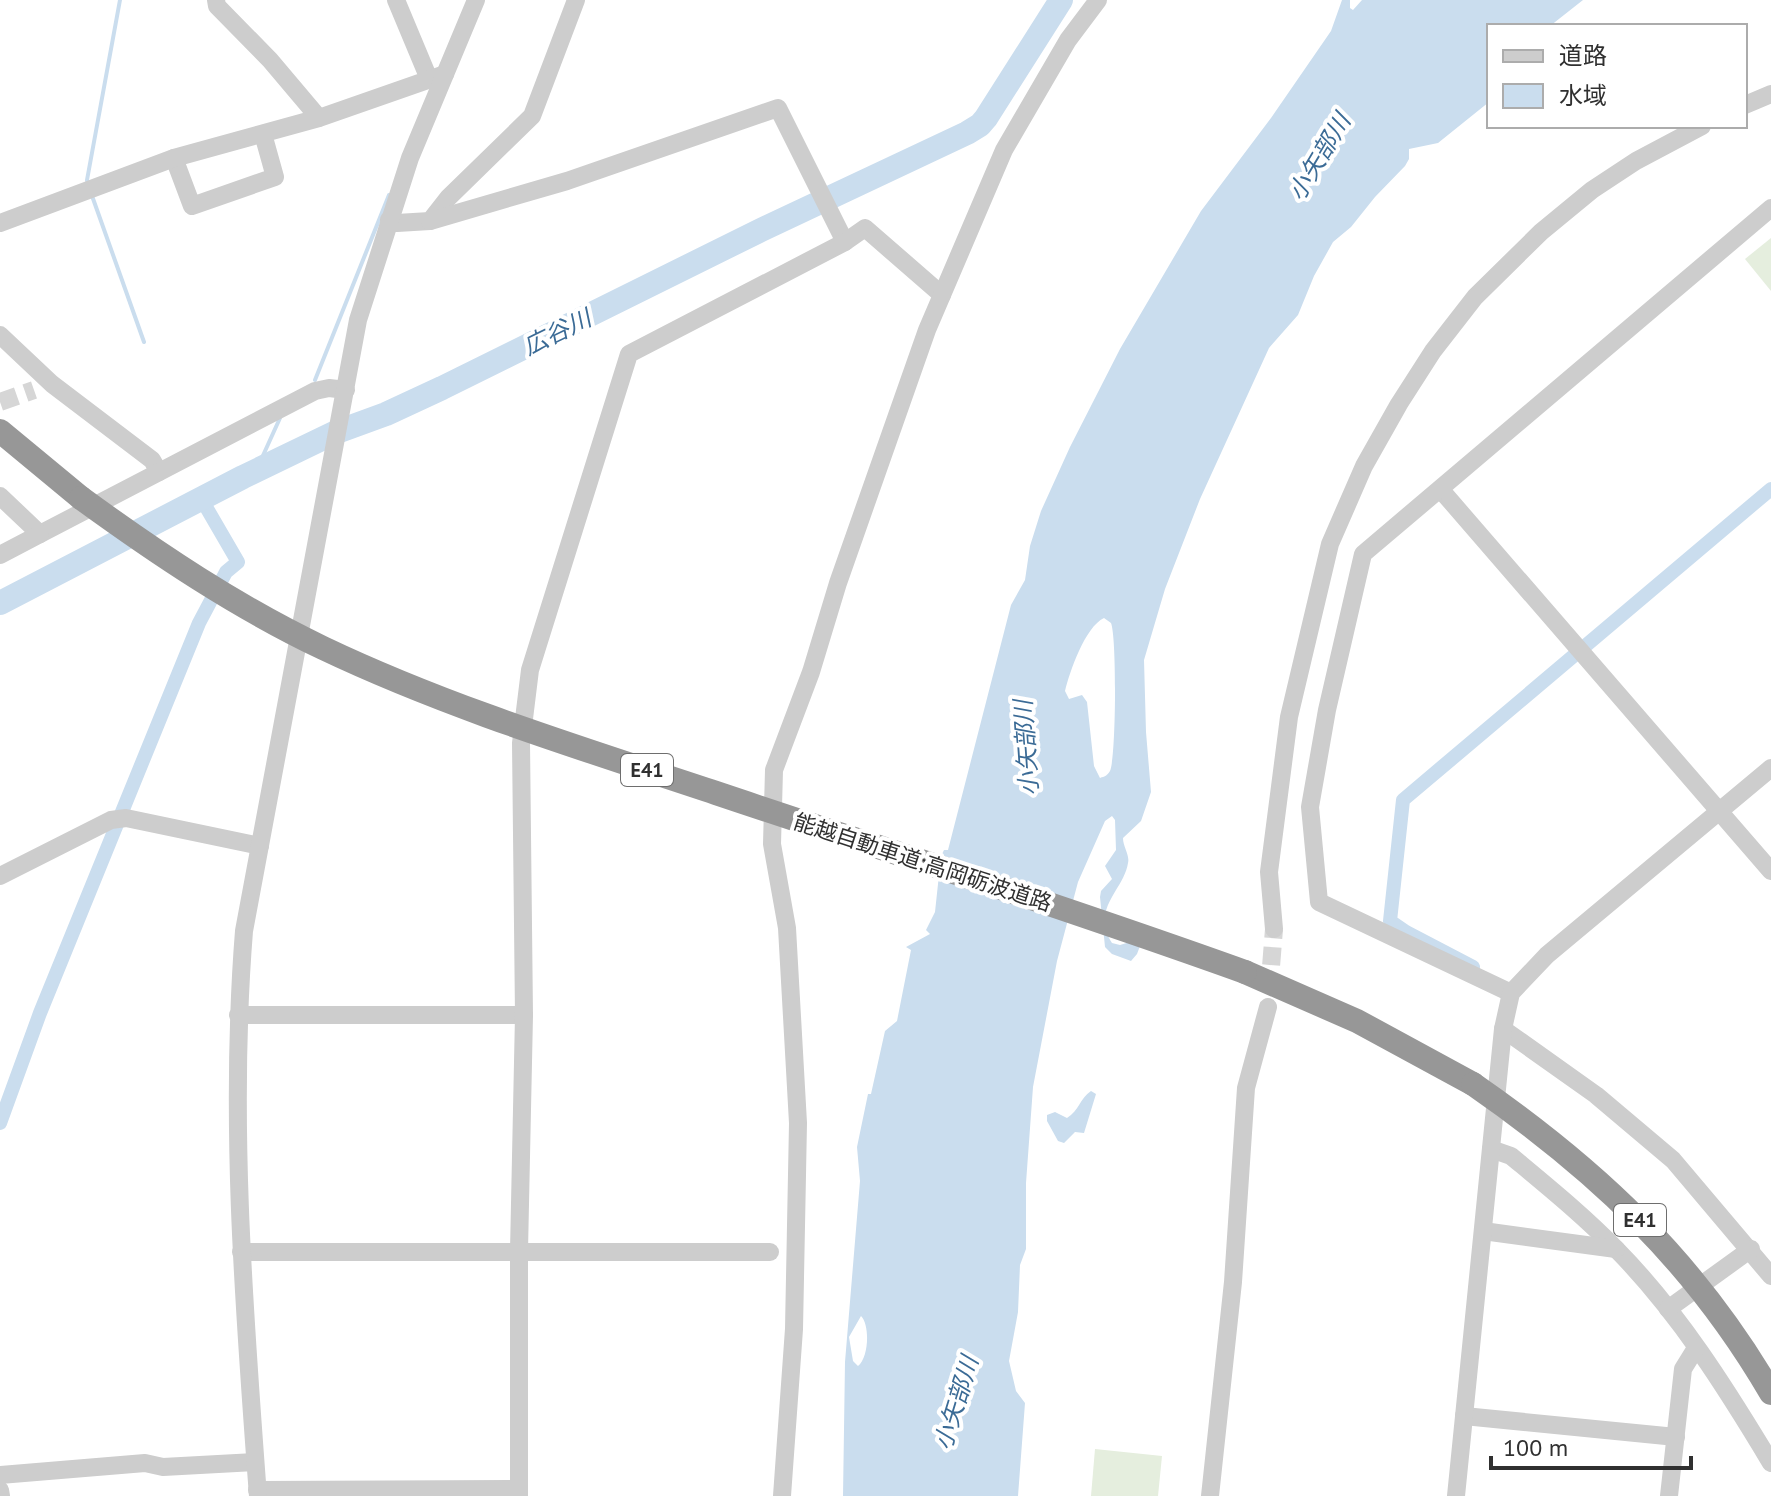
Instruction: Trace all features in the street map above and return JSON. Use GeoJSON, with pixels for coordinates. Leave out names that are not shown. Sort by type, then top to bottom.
{"type":"FeatureCollection","features":[{"type":"Feature","properties":{"kind":"highway","name":"能越自動車道;高岡砺波道路"},"geometry":{"type":"LineString","coordinates":[[0,431],[81,498],[161,555],[255,613],[322,648],[386,676],[538,733],[1245,972],[1357,1021],[1473,1084],[1571,1157],[1657,1237],[1731,1331],[1771,1393]]}},
{"type":"Feature","properties":{"kind":"street"},"geometry":{"type":"LineString","coordinates":[[216,0],[217,6],[270,60],[319,118]]}},
{"type":"Feature","properties":{"kind":"street"},"geometry":{"type":"LineString","coordinates":[[396,0],[437,77]]}},
{"type":"Feature","properties":{"kind":"street"},"geometry":{"type":"LineString","coordinates":[[476,0],[437,77],[358,320],[244,931],[238,1015],[241,1252],[258,1493],[519,1493],[519,1251],[524,1015],[521,743],[530,670],[629,354],[845,242],[865,228],[942,295]]}},
{"type":"Feature","properties":{"kind":"street"},"geometry":{"type":"LineString","coordinates":[[430,221],[448,198],[532,116],[576,0]]}},
{"type":"Feature","properties":{"kind":"street"},"geometry":{"type":"LineString","coordinates":[[782,1496],[795,1313],[798,1123],[787,928],[772,844],[774,770],[942,295],[1004,150],[1068,40],[1098,0]]}},
{"type":"Feature","properties":{"kind":"street"},"geometry":{"type":"LineString","coordinates":[[0,223],[174,158],[319,118],[437,77]]}},
{"type":"Feature","properties":{"kind":"street"},"geometry":{"type":"LineString","coordinates":[[1747,104],[1771,94]]}},
{"type":"Feature","properties":{"kind":"street"},"geometry":{"type":"LineString","coordinates":[[389,220],[397,223],[430,221],[567,181],[778,108],[845,242]]}},
{"type":"Feature","properties":{"kind":"street"},"geometry":{"type":"LineString","coordinates":[[1274,929],[1269,872],[1289,717],[1330,544],[1364,466],[1433,351],[1475,297],[1541,232],[1592,190],[1636,161],[1698,128]]}},
{"type":"Feature","properties":{"kind":"street"},"geometry":{"type":"LineString","coordinates":[[174,158],[192,206],[275,177],[263,134]]}},
{"type":"Feature","properties":{"kind":"street"},"geometry":{"type":"LineString","coordinates":[[1511,993],[1319,902],[1310,807],[1327,710],[1363,554],[1771,208]]}},
{"type":"Feature","properties":{"kind":"street"},"geometry":{"type":"LineString","coordinates":[[0,335],[43,387],[152,460],[159,472]]}},
{"type":"Feature","properties":{"kind":"street"},"geometry":{"type":"LineString","coordinates":[[0,555],[315,391],[329,388],[345,397]]}},
{"type":"Feature","properties":{"kind":"street"},"geometry":{"type":"LineString","coordinates":[[1441,490],[1771,871]]}},
{"type":"Feature","properties":{"kind":"street"},"geometry":{"type":"LineString","coordinates":[[0,496],[40,534]]}},
{"type":"Feature","properties":{"kind":"street"},"geometry":{"type":"LineString","coordinates":[[1456,1496],[1503,1029],[1511,993],[1547,955],[1771,768]]}},
{"type":"Feature","properties":{"kind":"street"},"geometry":{"type":"LineString","coordinates":[[0,876],[111,820],[126,818],[260,846]]}},
{"type":"Feature","properties":{"kind":"street"},"geometry":{"type":"LineString","coordinates":[[1210,1496],[1236,1252],[1246,1088],[1268,1007]]}},
{"type":"Feature","properties":{"kind":"street"},"geometry":{"type":"LineString","coordinates":[[238,1015],[524,1015]]}},
{"type":"Feature","properties":{"kind":"street"},"geometry":{"type":"LineString","coordinates":[[1503,1029],[1596,1095],[1673,1160],[1771,1275]]}},
{"type":"Feature","properties":{"kind":"street"},"geometry":{"type":"LineString","coordinates":[[1491,1149],[1511,1156],[1616,1249],[1668,1309],[1736,1404],[1771,1463]]}},
{"type":"Feature","properties":{"kind":"street"},"geometry":{"type":"LineString","coordinates":[[1483,1231],[1616,1249]]}},
{"type":"Feature","properties":{"kind":"street"},"geometry":{"type":"LineString","coordinates":[[1668,1309],[1751,1249]]}},
{"type":"Feature","properties":{"kind":"street"},"geometry":{"type":"LineString","coordinates":[[241,1252],[770,1252]]}},
{"type":"Feature","properties":{"kind":"street"},"geometry":{"type":"LineString","coordinates":[[1669,1496],[1683,1369],[1696,1348]]}},
{"type":"Feature","properties":{"kind":"street"},"geometry":{"type":"LineString","coordinates":[[1464,1416],[1676,1437]]}},
{"type":"Feature","properties":{"kind":"street"},"geometry":{"type":"LineString","coordinates":[[0,1475],[145,1463],[163,1467],[255,1462]]}},
{"type":"Feature","properties":{"kind":"green space"},"geometry":{"type":"Polygon","coordinates":[[[1771,238],[1771,291],[1745,259],[1771,238]]]}},
{"type":"Feature","properties":{"kind":"green space"},"geometry":{"type":"Polygon","coordinates":[[[1095,1449],[1162,1456],[1158,1496],[1091,1496],[1095,1449]]]}},
{"type":"Feature","properties":{"kind":"water","name":"小矢部川"},"geometry":{"type":"Polygon","coordinates":[[[1342,0],[1350,0],[1353,10],[1362,0],[1583,0],[1553,24],[1487,24],[1487,104],[1438,143],[1409,149],[1405,166],[1351,227],[1333,242],[1314,276],[1298,315],[1269,348],[1200,499],[1165,589],[1144,660],[1151,792],[1141,821],[1123,838],[1128,863],[1110,900],[1105,920],[1112,943],[1120,945],[1143,938],[1131,961],[1112,954],[1105,947],[1100,897],[1101,891],[1112,879],[1105,866],[1116,850],[1115,820],[1112,816],[1105,821],[1078,882],[1057,961],[1033,1087],[1026,1183],[1026,1249],[1020,1265],[1018,1312],[1009,1361],[1016,1391],[1025,1403],[1018,1496],[843,1496],[845,1362],[860,1181],[857,1147],[885,1031],[897,1021],[911,950],[906,947],[930,934],[926,930],[935,912],[941,856],[944,850],[948,850],[1011,605],[1025,580],[1030,546],[1041,511],[1120,349],[1201,211],[1331,31],[1342,0]],[[1104,618],[1091,630],[1075,661],[1065,691],[1069,699],[1082,695],[1087,702],[1094,766],[1100,778],[1110,771],[1115,723],[1111,623],[1104,618]],[[861,1316],[849,1337],[853,1361],[858,1366],[862,1362],[867,1341],[861,1316]]]}},
{"type":"Feature","properties":{"kind":"water"},"geometry":{"type":"Polygon","coordinates":[[[1091,1091],[1096,1094],[1084,1133],[1075,1132],[1064,1143],[1058,1141],[1047,1115],[1055,1112],[1067,1118],[1091,1091]]]}},
{"type":"Feature","properties":{"kind":"waterway"},"geometry":{"type":"LineString","coordinates":[[88,185],[120,0]]}},
{"type":"Feature","properties":{"kind":"waterway","name":"広谷川"},"geometry":{"type":"LineString","coordinates":[[0,603],[243,477],[334,433],[386,414],[442,388],[761,230],[967,133],[986,118],[1061,0]]}},
{"type":"Feature","properties":{"kind":"waterway"},"geometry":{"type":"LineString","coordinates":[[91,193],[144,342]]}},
{"type":"Feature","properties":{"kind":"waterway"},"geometry":{"type":"LineString","coordinates":[[315,380],[389,195]]}},
{"type":"Feature","properties":{"kind":"waterway"},"geometry":{"type":"LineString","coordinates":[[256,471],[280,418]]}},
{"type":"Feature","properties":{"kind":"waterway"},"geometry":{"type":"LineString","coordinates":[[1473,967],[1390,921],[1403,800],[1771,489]]}},
{"type":"Feature","properties":{"kind":"waterway"},"geometry":{"type":"LineString","coordinates":[[0,1123],[40,1013],[199,623],[226,572],[238,562],[202,500]]}},
{"type":"Feature","properties":{"kind":"tunnel"},"geometry":{"type":"LineString","coordinates":[[0,402],[34,390]]}},
{"type":"Feature","properties":{"kind":"tunnel"},"geometry":{"type":"LineString","coordinates":[[1269,992],[1274,929]]}}]}
